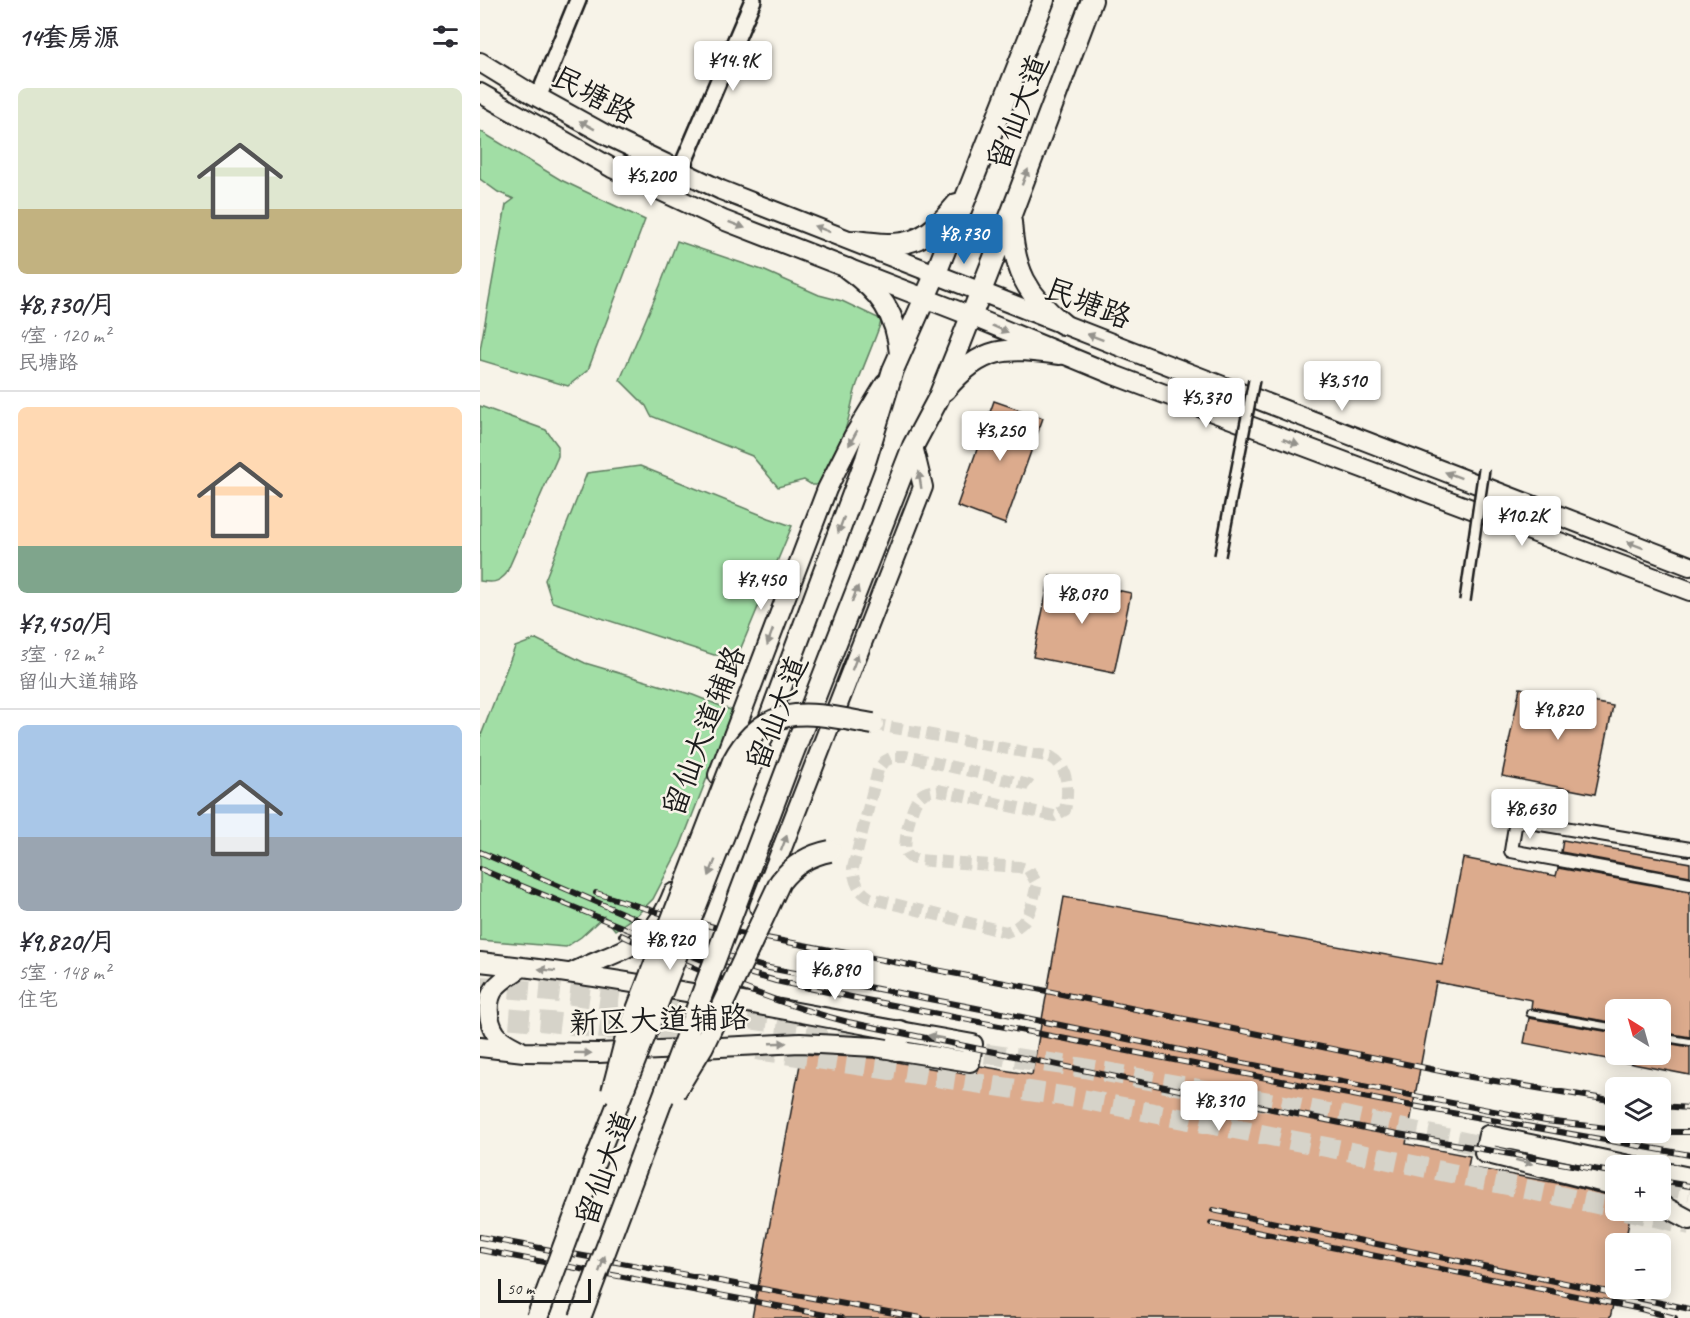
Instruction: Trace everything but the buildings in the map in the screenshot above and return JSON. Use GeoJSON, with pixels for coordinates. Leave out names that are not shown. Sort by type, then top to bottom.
{"type":"FeatureCollection","features":[{"type":"Feature","properties":{"kind":"main road","name":"留仙大道"},"geometry":{"type":"LineString","coordinates":[[537,1318],[756,754],[866,459],[897,362],[936,273],[1044,0]]}},
{"type":"Feature","properties":{"kind":"main road","name":"留仙大道"},"geometry":{"type":"LineString","coordinates":[[580,1318],[788,766],[913,446],[938,399],[1010,218],[1092,0]]}},
{"type":"Feature","properties":{"kind":"main road","name":"民塘路"},"geometry":{"type":"LineString","coordinates":[[480,62],[538,98],[610,137],[721,190],[1690,566]]}},
{"type":"Feature","properties":{"kind":"main road","name":"民塘路"},"geometry":{"type":"LineString","coordinates":[[480,93],[612,168],[723,220],[971,316],[1114,375],[1690,591]]}},
{"type":"Feature","properties":{"kind":"main road"},"geometry":{"type":"LineString","coordinates":[[855,241],[895,245],[921,238],[946,217],[972,178]]}},
{"type":"Feature","properties":{"kind":"main road"},"geometry":{"type":"LineString","coordinates":[[1010,218],[1014,252],[1025,284],[1039,303],[1063,324]]}},
{"type":"Feature","properties":{"kind":"main road"},"geometry":{"type":"LineString","coordinates":[[848,269],[869,284],[888,309],[898,337],[897,362]]}},
{"type":"Feature","properties":{"kind":"main road"},"geometry":{"type":"LineString","coordinates":[[1114,375],[1124,348]]}},
{"type":"Feature","properties":{"kind":"main road"},"geometry":{"type":"LineString","coordinates":[[938,399],[952,382],[986,356],[1014,349],[1060,354]]}},
{"type":"Feature","properties":{"kind":"main road","name":"留仙大道辅路"},"geometry":{"type":"LineString","coordinates":[[571,973],[598,960],[618,954],[638,942],[656,927],[668,907],[816,516],[853,437],[897,362]]}},
{"type":"Feature","properties":{"kind":"main road"},"geometry":{"type":"LineString","coordinates":[[764,1005],[752,1000],[738,987],[737,965],[923,487],[913,446]]}},
{"type":"Feature","properties":{"kind":"main road"},"geometry":{"type":"LineString","coordinates":[[594,1167],[626,1038],[733,761],[741,748],[748,737],[766,723],[788,716],[820,715],[873,724]]}},
{"type":"Feature","properties":{"kind":"main road"},"geometry":{"type":"LineString","coordinates":[[649,1136],[703,1046],[780,882],[787,872],[803,860],[830,851]]}},
{"type":"Feature","properties":{"kind":"main road","name":"新区大道辅路"},"geometry":{"type":"LineString","coordinates":[[480,962],[571,973],[764,1005],[898,1041],[844,1045],[792,1043],[598,1053],[525,1052],[480,1047]]}},
{"type":"Feature","properties":{"kind":"main road"},"geometry":{"type":"LineString","coordinates":[[522,967],[495,988],[488,1005],[490,1021],[496,1034],[507,1043],[525,1052]]}},
{"type":"Feature","properties":{"kind":"main road"},"geometry":{"type":"LineString","coordinates":[[1605,1160],[1488,1135],[1484,1153],[1605,1183]]}},
{"type":"Feature","properties":{"kind":"main road"},"geometry":{"type":"LineString","coordinates":[[1671,1173],[1690,1177]]}},
{"type":"Feature","properties":{"kind":"main road"},"geometry":{"type":"LineString","coordinates":[[1671,1210],[1690,1220]]}},
{"type":"Feature","properties":{"kind":"street"},"geometry":{"type":"LineString","coordinates":[[538,98],[578,0]]}},
{"type":"Feature","properties":{"kind":"street"},"geometry":{"type":"LineString","coordinates":[[681,171],[753,0]]}},
{"type":"Feature","properties":{"kind":"street"},"geometry":{"type":"LineString","coordinates":[[1220,556],[1254,380]]}},
{"type":"Feature","properties":{"kind":"street"},"geometry":{"type":"LineString","coordinates":[[1465,601],[1484,469]]}},
{"type":"Feature","properties":{"kind":"street"},"geometry":{"type":"LineString","coordinates":[[1690,849],[1516,820],[1511,852],[1690,884]]}},
{"type":"Feature","properties":{"kind":"lane"},"geometry":{"type":"LineString","coordinates":[[1530,1013],[1605,1027]]}},
{"type":"Feature","properties":{"kind":"lane"},"geometry":{"type":"LineString","coordinates":[[1671,1038],[1690,1042]]}},
{"type":"Feature","properties":{"kind":"green space"},"geometry":{"type":"Polygon","coordinates":[[[480,131],[561,180],[645,220],[588,370],[568,386],[480,360],[506,205],[514,199],[498,192],[480,179],[480,131]]]}},
{"type":"Feature","properties":{"kind":"green space"},"geometry":{"type":"Polygon","coordinates":[[[677,241],[765,271],[819,295],[842,301],[878,318],[881,322],[857,384],[843,437],[821,485],[812,485],[804,480],[778,487],[752,456],[651,416],[646,406],[620,380],[677,241]]]}},
{"type":"Feature","properties":{"kind":"green space"},"geometry":{"type":"Polygon","coordinates":[[[480,406],[546,430],[558,446],[558,456],[506,574],[497,581],[491,582],[480,581],[480,406]]]}},
{"type":"Feature","properties":{"kind":"green space"},"geometry":{"type":"Polygon","coordinates":[[[640,466],[792,526],[738,655],[714,655],[552,602],[545,580],[587,473],[640,466]]]}},
{"type":"Feature","properties":{"kind":"green space"},"geometry":{"type":"Polygon","coordinates":[[[536,639],[585,663],[693,695],[733,711],[680,847],[653,899],[638,914],[615,930],[604,916],[566,947],[480,940],[480,738],[515,647],[536,639]]]}},
{"type":"Feature","properties":{"kind":"tunnel"},"geometry":{"type":"LineString","coordinates":[[873,724],[1051,757],[1057,761],[1064,773],[1067,795],[1065,810],[1054,816],[938,790],[929,791],[919,797],[912,810],[905,847],[910,857],[917,860],[1019,867],[1029,870],[1037,884],[1033,900],[1029,914],[1014,929],[1006,932],[870,898],[857,885],[853,868],[878,770],[885,761],[895,756],[906,756],[1029,785],[1034,789]]}},
{"type":"Feature","properties":{"kind":"tunnel"},"geometry":{"type":"LineString","coordinates":[[480,986],[551,992],[1084,1068],[1345,1116],[1501,1150]]}},
{"type":"Feature","properties":{"kind":"tunnel"},"geometry":{"type":"LineString","coordinates":[[480,1016],[550,1022],[701,1042]]}},
{"type":"Feature","properties":{"kind":"tunnel"},"geometry":{"type":"LineString","coordinates":[[757,1050],[1082,1099],[1347,1151],[1605,1206]]}},
{"type":"Feature","properties":{"kind":"tunnel"},"geometry":{"type":"LineString","coordinates":[[1536,1158],[1605,1173]]}},
{"type":"Feature","properties":{"kind":"tunnel"},"geometry":{"type":"LineString","coordinates":[[1671,1187],[1690,1191]]}},
{"type":"Feature","properties":{"kind":"tunnel"},"geometry":{"type":"LineString","coordinates":[[1671,1221],[1690,1225]]}},
{"type":"Feature","properties":{"kind":"railway"},"geometry":{"type":"LineString","coordinates":[[480,852],[715,952],[764,967],[1546,1121],[1605,1128]]}},
{"type":"Feature","properties":{"kind":"railway"},"geometry":{"type":"LineString","coordinates":[[480,869],[700,959],[776,981],[1379,1100],[1690,1155]]}},
{"type":"Feature","properties":{"kind":"railway"},"geometry":{"type":"LineString","coordinates":[[596,893],[729,931],[1032,988],[1465,1076],[1605,1099]]}},
{"type":"Feature","properties":{"kind":"railway"},"geometry":{"type":"LineString","coordinates":[[621,935],[761,995],[848,1022],[1370,1129],[1605,1171]]}},
{"type":"Feature","properties":{"kind":"railway"},"geometry":{"type":"LineString","coordinates":[[1671,1107],[1690,1108]]}},
{"type":"Feature","properties":{"kind":"railway"},"geometry":{"type":"LineString","coordinates":[[1671,1132],[1690,1132]]}},
{"type":"Feature","properties":{"kind":"railway"},"geometry":{"type":"LineString","coordinates":[[1671,1183],[1690,1186]]}},
{"type":"Feature","properties":{"kind":"railway"},"geometry":{"type":"LineString","coordinates":[[1213,1210],[1690,1309]]}},
{"type":"Feature","properties":{"kind":"railway"},"geometry":{"type":"LineString","coordinates":[[1211,1223],[1641,1309],[1675,1318]]}},
{"type":"Feature","properties":{"kind":"railway"},"geometry":{"type":"LineString","coordinates":[[480,1237],[921,1318]]}},
{"type":"Feature","properties":{"kind":"railway"},"geometry":{"type":"LineString","coordinates":[[480,1250],[841,1318]]}}]}
